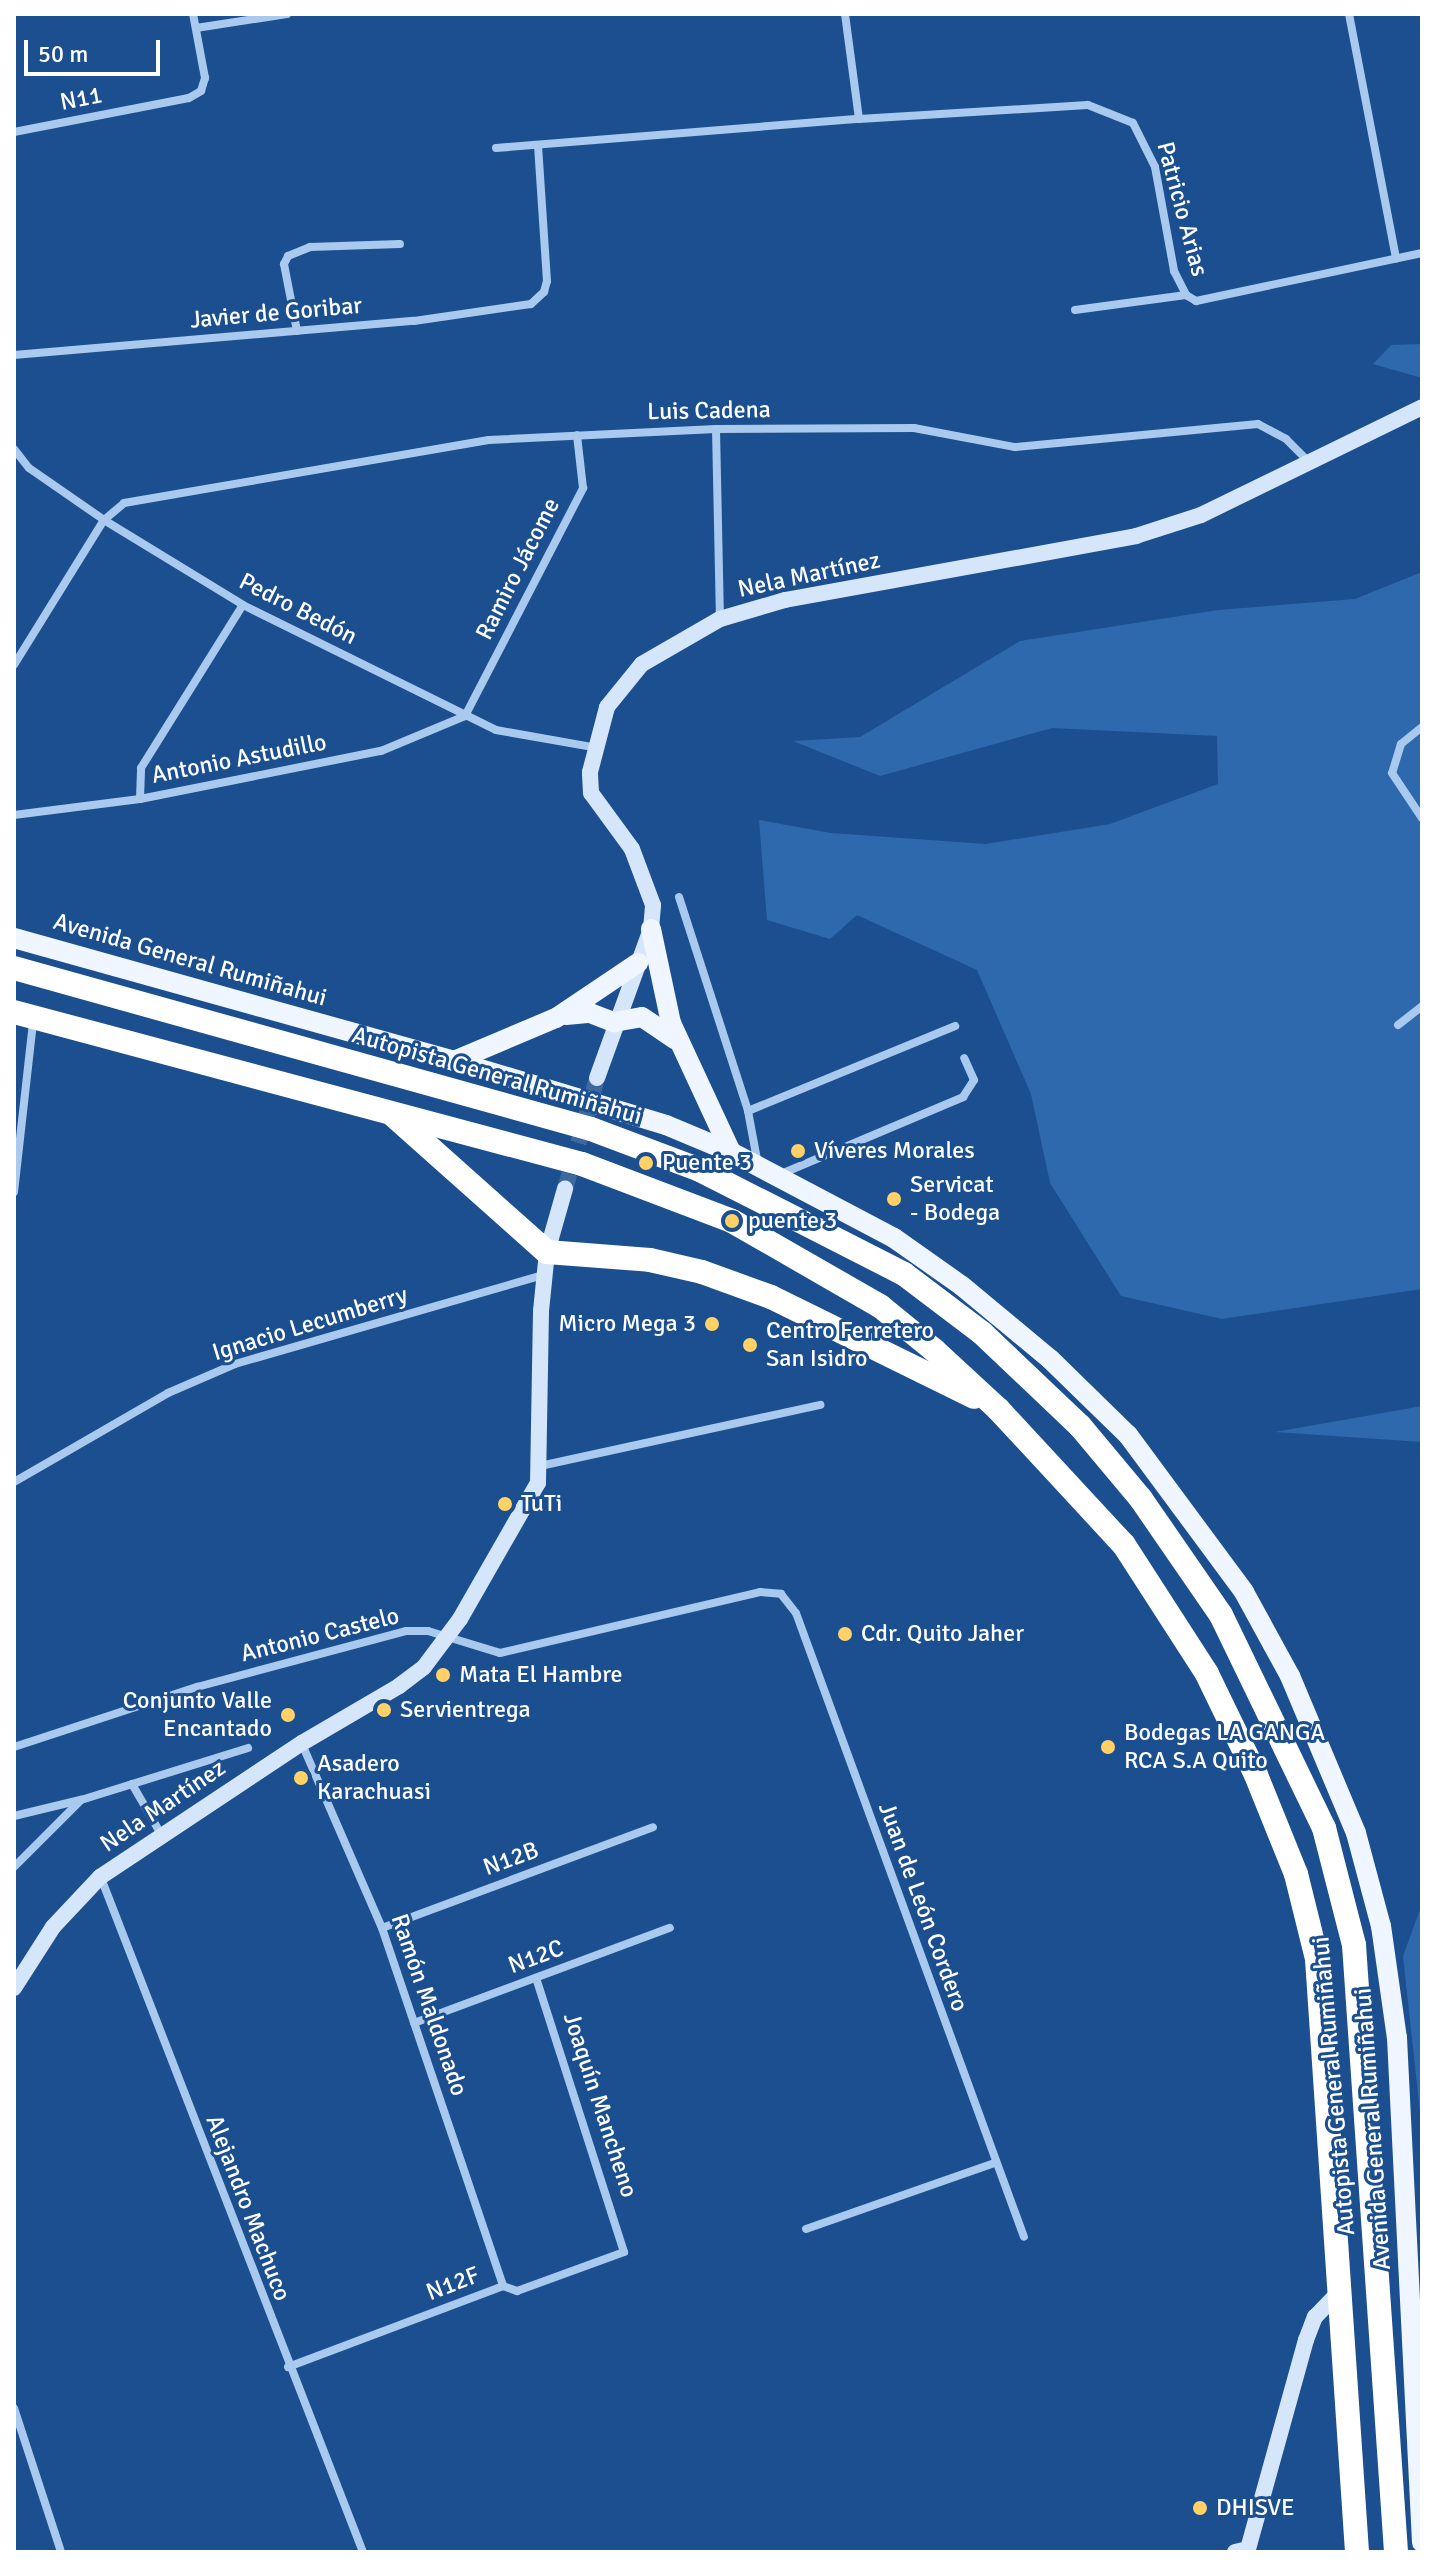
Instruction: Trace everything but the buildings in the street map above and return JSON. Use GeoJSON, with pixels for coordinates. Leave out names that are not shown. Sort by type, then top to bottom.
{"type":"FeatureCollection","features":[{"type":"Feature","properties":{"kind":"highway","name":"Autopista General Rumiñahui"},"geometry":{"type":"LineString","coordinates":[[14,968],[591,1129],[700,1170],[904,1274],[982,1333],[1080,1426],[1141,1499],[1221,1615],[1324,1828],[1354,1945],[1396,2552]]}},
{"type":"Feature","properties":{"kind":"highway","name":"Autopista General Rumiñahui"},"geometry":{"type":"LineString","coordinates":[[24,1015],[582,1164],[732,1221],[880,1306],[998,1409],[1124,1545],[1207,1674],[1296,1874],[1317,1959],[1357,2552]]}},
{"type":"Feature","properties":{"kind":"highway"},"geometry":{"type":"LineString","coordinates":[[388,1111],[546,1263],[650,1260],[702,1272],[771,1297],[998,1409]]}},
{"type":"Feature","properties":{"kind":"main road","name":"Nela Martínez"},"geometry":{"type":"LineString","coordinates":[[597,1078],[614,1022],[651,929],[650,891],[639,863],[591,793],[592,747],[607,707],[630,676],[657,654],[720,619],[785,600],[1136,536],[1201,515],[1422,407]]}},
{"type":"Feature","properties":{"kind":"main road"},"geometry":{"type":"LineString","coordinates":[[651,929],[661,992],[683,1053]]}},
{"type":"Feature","properties":{"kind":"main road","name":"Avenida General Rumiñahui"},"geometry":{"type":"LineString","coordinates":[[14,938],[454,1061],[666,1125],[731,1152],[894,1238],[962,1286],[1117,1425],[1244,1592],[1290,1676],[1356,1833],[1381,1926],[1397,2038],[1422,2542]]}},
{"type":"Feature","properties":{"kind":"main road"},"geometry":{"type":"LineString","coordinates":[[454,1061],[556,1018],[638,963]]}},
{"type":"Feature","properties":{"kind":"main road"},"geometry":{"type":"LineString","coordinates":[[556,1018],[590,1013],[614,1022],[650,1020],[673,1035],[731,1152]]}},
{"type":"Feature","properties":{"kind":"main road","name":"Nela Martínez"},"geometry":{"type":"LineString","coordinates":[[14,1988],[53,1927],[100,1877],[302,1743],[399,1686],[424,1667],[448,1637],[526,1509],[540,1466],[546,1263],[565,1189]]}},
{"type":"Feature","properties":{"kind":"main road"},"geometry":{"type":"LineString","coordinates":[[1235,2552],[1248,2549],[1315,2317],[1341,2290]]}},
{"type":"Feature","properties":{"kind":"street"},"geometry":{"type":"LineString","coordinates":[[193,14],[196,28],[287,14]]}},
{"type":"Feature","properties":{"kind":"street"},"geometry":{"type":"LineString","coordinates":[[845,14],[859,119]]}},
{"type":"Feature","properties":{"kind":"street"},"geometry":{"type":"LineString","coordinates":[[1349,14],[1396,259]]}},
{"type":"Feature","properties":{"kind":"street","name":"N11"},"geometry":{"type":"LineString","coordinates":[[14,132],[189,98],[201,91],[205,78],[196,28]]}},
{"type":"Feature","properties":{"kind":"street","name":"Patricio Arias"},"geometry":{"type":"LineString","coordinates":[[496,148],[859,119],[1088,105],[1114,112],[1133,123],[1147,143],[1174,271],[1186,295],[1211,301],[1422,253]]}},
{"type":"Feature","properties":{"kind":"street","name":"Javier de Goribar"},"geometry":{"type":"LineString","coordinates":[[14,355],[414,321],[539,300],[547,264],[538,145]]}},
{"type":"Feature","properties":{"kind":"street"},"geometry":{"type":"LineString","coordinates":[[297,331],[284,264],[288,256],[310,247],[400,244]]}},
{"type":"Feature","properties":{"kind":"street"},"geometry":{"type":"LineString","coordinates":[[1075,310],[1186,295]]}},
{"type":"Feature","properties":{"kind":"street","name":"Luis Cadena"},"geometry":{"type":"LineString","coordinates":[[104,520],[124,503],[145,496],[489,440],[577,435],[716,429],[914,428],[1015,447],[1258,424],[1286,439],[1310,464]]}},
{"type":"Feature","properties":{"kind":"street"},"geometry":{"type":"LineString","coordinates":[[716,429],[720,619]]}},
{"type":"Feature","properties":{"kind":"street","name":"Ramiro Jácome"},"geometry":{"type":"LineString","coordinates":[[465,716],[583,488],[577,435]]}},
{"type":"Feature","properties":{"kind":"street","name":"Pedro Bedón"},"geometry":{"type":"LineString","coordinates":[[14,449],[29,468],[104,520],[243,605],[496,730],[592,747]]}},
{"type":"Feature","properties":{"kind":"street"},"geometry":{"type":"LineString","coordinates":[[14,665],[104,520]]}},
{"type":"Feature","properties":{"kind":"street"},"geometry":{"type":"LineString","coordinates":[[140,799],[141,768],[243,605]]}},
{"type":"Feature","properties":{"kind":"street","name":"Antonio Astudillo"},"geometry":{"type":"LineString","coordinates":[[14,815],[140,799],[381,751],[465,716]]}},
{"type":"Feature","properties":{"kind":"street"},"geometry":{"type":"LineString","coordinates":[[1422,727],[1401,744],[1392,773],[1422,818]]}},
{"type":"Feature","properties":{"kind":"street"},"geometry":{"type":"LineString","coordinates":[[679,897],[748,1111],[758,1165]]}},
{"type":"Feature","properties":{"kind":"street"},"geometry":{"type":"LineString","coordinates":[[1398,1025],[1422,1006]]}},
{"type":"Feature","properties":{"kind":"street"},"geometry":{"type":"LineString","coordinates":[[14,1192],[24,1015]]}},
{"type":"Feature","properties":{"kind":"street"},"geometry":{"type":"LineString","coordinates":[[748,1111],[955,1026]]}},
{"type":"Feature","properties":{"kind":"street"},"geometry":{"type":"LineString","coordinates":[[779,1175],[963,1097],[974,1080],[964,1058]]}},
{"type":"Feature","properties":{"kind":"street","name":"Ignacio Lecumberry"},"geometry":{"type":"LineString","coordinates":[[14,1482],[168,1393],[235,1364],[546,1263]]}},
{"type":"Feature","properties":{"kind":"street"},"geometry":{"type":"LineString","coordinates":[[540,1466],[820,1405]]}},
{"type":"Feature","properties":{"kind":"street","name":"Antonio Castelo"},"geometry":{"type":"LineString","coordinates":[[14,1747],[197,1687],[406,1631],[448,1637],[500,1653],[760,1592],[781,1594]]}},
{"type":"Feature","properties":{"kind":"street","name":"Juan de León Cordero"},"geometry":{"type":"LineString","coordinates":[[781,1594],[796,1613],[994,2163],[1024,2237]]}},
{"type":"Feature","properties":{"kind":"street","name":"Ramón Maldonado"},"geometry":{"type":"LineString","coordinates":[[302,1743],[382,1928],[503,2286]]}},
{"type":"Feature","properties":{"kind":"street"},"geometry":{"type":"LineString","coordinates":[[14,1816],[81,1800],[248,1748]]}},
{"type":"Feature","properties":{"kind":"street"},"geometry":{"type":"LineString","coordinates":[[132,1784],[161,1834]]}},
{"type":"Feature","properties":{"kind":"street"},"geometry":{"type":"LineString","coordinates":[[14,1867],[81,1800]]}},
{"type":"Feature","properties":{"kind":"street","name":"N12B"},"geometry":{"type":"LineString","coordinates":[[382,1928],[653,1827]]}},
{"type":"Feature","properties":{"kind":"street","name":"Alejandro Machuco"},"geometry":{"type":"LineString","coordinates":[[100,1877],[288,2367],[363,2552]]}},
{"type":"Feature","properties":{"kind":"street","name":"N12C"},"geometry":{"type":"LineString","coordinates":[[414,2023],[670,1928]]}},
{"type":"Feature","properties":{"kind":"street","name":"Joaquín Mancheno"},"geometry":{"type":"LineString","coordinates":[[536,1978],[625,2244]]}},
{"type":"Feature","properties":{"kind":"street"},"geometry":{"type":"LineString","coordinates":[[806,2229],[994,2163]]}},
{"type":"Feature","properties":{"kind":"street","name":"N12F"},"geometry":{"type":"LineString","coordinates":[[288,2367],[503,2286],[517,2291],[618,2258],[625,2244]]}},
{"type":"Feature","properties":{"kind":"street"},"geometry":{"type":"LineString","coordinates":[[14,2408],[61,2552]]}},
{"type":"Feature","properties":{"kind":"shaded area"},"geometry":{"type":"Polygon","coordinates":[[[1422,344],[1422,378],[1373,364],[1391,345],[1422,344]]]}},
{"type":"Feature","properties":{"kind":"shaded area"},"geometry":{"type":"Polygon","coordinates":[[[1422,572],[1422,1289],[1222,1319],[1121,1296],[1050,1183],[1031,1094],[977,970],[857,915],[830,939],[767,920],[759,820],[831,833],[986,844],[1110,824],[1218,784],[1217,736],[1052,728],[880,776],[793,741],[860,737],[1020,641],[1218,610],[1355,599],[1422,572]]]}},
{"type":"Feature","properties":{"kind":"shaded area"},"geometry":{"type":"Polygon","coordinates":[[[1422,1406],[1422,1442],[1275,1432],[1422,1406]]]}},
{"type":"Feature","properties":{"kind":"shaded area"},"geometry":{"type":"Polygon","coordinates":[[[1422,1904],[1422,2131],[1403,1956],[1422,1904]]]}},
{"type":"Feature","properties":{"kind":"tunnel"},"geometry":{"type":"LineString","coordinates":[[565,1189],[597,1078]]}},
{"type":"Feature","properties":{"kind":"place","name":"Víveres Morales"},"geometry":{"type":"Point","coordinates":[798,1151]}},
{"type":"Feature","properties":{"kind":"place","name":"Puente 3"},"geometry":{"type":"Point","coordinates":[646,1163]}},
{"type":"Feature","properties":{"kind":"place","name":"Servicat - Bodega"},"geometry":{"type":"Point","coordinates":[894,1199]}},
{"type":"Feature","properties":{"kind":"place","name":"puente 3"},"geometry":{"type":"Point","coordinates":[732,1221]}},
{"type":"Feature","properties":{"kind":"place","name":"Micro Mega 3"},"geometry":{"type":"Point","coordinates":[712,1324]}},
{"type":"Feature","properties":{"kind":"place","name":"Centro Ferretero San Isidro"},"geometry":{"type":"Point","coordinates":[750,1345]}},
{"type":"Feature","properties":{"kind":"place","name":"TuTi"},"geometry":{"type":"Point","coordinates":[505,1504]}},
{"type":"Feature","properties":{"kind":"place","name":"Cdr. Quito Jaher"},"geometry":{"type":"Point","coordinates":[845,1634]}},
{"type":"Feature","properties":{"kind":"place","name":"Mata El Hambre"},"geometry":{"type":"Point","coordinates":[443,1675]}},
{"type":"Feature","properties":{"kind":"place","name":"Servientrega"},"geometry":{"type":"Point","coordinates":[384,1710]}},
{"type":"Feature","properties":{"kind":"place","name":"Conjunto Valle Encantado"},"geometry":{"type":"Point","coordinates":[288,1715]}},
{"type":"Feature","properties":{"kind":"place","name":"Bodegas LA GANGA RCA S.A Quito"},"geometry":{"type":"Point","coordinates":[1108,1747]}},
{"type":"Feature","properties":{"kind":"place","name":"Asadero Karachuasi"},"geometry":{"type":"Point","coordinates":[301,1778]}},
{"type":"Feature","properties":{"kind":"place","name":"DHISVE"},"geometry":{"type":"Point","coordinates":[1200,2508]}}]}
